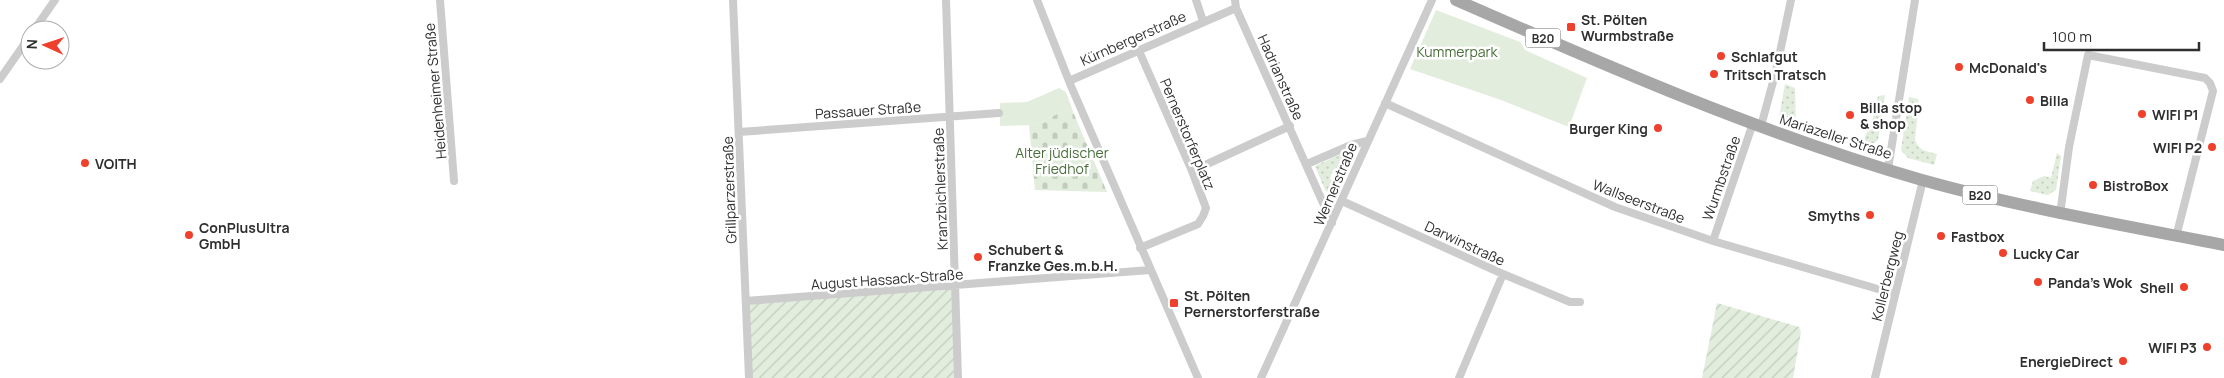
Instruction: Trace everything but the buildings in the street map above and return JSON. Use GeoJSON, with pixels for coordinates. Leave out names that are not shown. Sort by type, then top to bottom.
{"type":"FeatureCollection","features":[{"type":"Feature","properties":{"kind":"main road","name":"Mariazeller Straße"},"geometry":{"type":"LineString","coordinates":[[1456,0],[1611,68],[1757,125],[1828,150],[1923,180],[2060,215],[2224,246]]}},
{"type":"Feature","properties":{"kind":"street"},"geometry":{"type":"LineString","coordinates":[[41,20],[55,0]]}},
{"type":"Feature","properties":{"kind":"street","name":"Heidenheimer Straße"},"geometry":{"type":"LineString","coordinates":[[440,0],[454,181]]}},
{"type":"Feature","properties":{"kind":"street","name":"Grillparzerstraße"},"geometry":{"type":"LineString","coordinates":[[733,0],[749,378]]}},
{"type":"Feature","properties":{"kind":"street","name":"Kranzbichlerstraße"},"geometry":{"type":"LineString","coordinates":[[946,0],[958,378]]}},
{"type":"Feature","properties":{"kind":"street"},"geometry":{"type":"LineString","coordinates":[[1037,0],[1069,81],[1140,248],[1198,378]]}},
{"type":"Feature","properties":{"kind":"street"},"geometry":{"type":"LineString","coordinates":[[1196,0],[1203,21]]}},
{"type":"Feature","properties":{"kind":"street","name":"Wernerstraße"},"geometry":{"type":"LineString","coordinates":[[1262,378],[1432,0]]}},
{"type":"Feature","properties":{"kind":"street","name":"Wurmbstraße"},"geometry":{"type":"LineString","coordinates":[[1713,241],[1776,70],[1790,0]]}},
{"type":"Feature","properties":{"kind":"street"},"geometry":{"type":"LineString","coordinates":[[1888,169],[1914,0]]}},
{"type":"Feature","properties":{"kind":"street","name":"Kürnbergerstraße"},"geometry":{"type":"LineString","coordinates":[[1069,81],[1139,51],[1235,4]]}},
{"type":"Feature","properties":{"kind":"street","name":"Hadrianstraße"},"geometry":{"type":"LineString","coordinates":[[1235,4],[1332,222]]}},
{"type":"Feature","properties":{"kind":"street"},"geometry":{"type":"LineString","coordinates":[[0,78],[20,50]]}},
{"type":"Feature","properties":{"kind":"street","name":"Pernerstorferplatz"},"geometry":{"type":"LineString","coordinates":[[1139,51],[1192,171],[1206,208],[1198,224],[1140,248]]}},
{"type":"Feature","properties":{"kind":"street"},"geometry":{"type":"LineString","coordinates":[[2060,215],[2070,146],[2088,55],[2205,78],[2210,84],[2213,91],[2176,237]]}},
{"type":"Feature","properties":{"kind":"street","name":"Wallseerstraße"},"geometry":{"type":"LineString","coordinates":[[1385,103],[1615,207],[1713,241],[1895,294]]}},
{"type":"Feature","properties":{"kind":"street","name":"Passauer Straße"},"geometry":{"type":"LineString","coordinates":[[739,132],[999,114]]}},
{"type":"Feature","properties":{"kind":"street"},"geometry":{"type":"LineString","coordinates":[[1192,171],[1290,126]]}},
{"type":"Feature","properties":{"kind":"street"},"geometry":{"type":"LineString","coordinates":[[1307,164],[1351,145],[1367,141]]}},
{"type":"Feature","properties":{"kind":"street","name":"Kollerbergweg"},"geometry":{"type":"LineString","coordinates":[[1875,378],[1923,180]]}},
{"type":"Feature","properties":{"kind":"street","name":"Darwinstraße"},"geometry":{"type":"LineString","coordinates":[[1342,201],[1503,274],[1570,302],[1580,302]]}},
{"type":"Feature","properties":{"kind":"street","name":"August Hassack-Straße"},"geometry":{"type":"LineString","coordinates":[[746,301],[955,287],[1150,270]]}},
{"type":"Feature","properties":{"kind":"street"},"geometry":{"type":"LineString","coordinates":[[1459,378],[1503,274]]}},
{"type":"Feature","properties":{"kind":"green space","name":"Kummerpark"},"geometry":{"type":"Polygon","coordinates":[[[1436,10],[1520,42],[1525,50],[1587,78],[1569,127],[1501,100],[1410,69],[1436,10]]]}},
{"type":"Feature","properties":{"kind":"green space"},"geometry":{"type":"Polygon","coordinates":[[[1785,84],[1795,88],[1796,123],[1779,118],[1785,84]]]}},
{"type":"Feature","properties":{"kind":"green space"},"geometry":{"type":"Polygon","coordinates":[[[1059,88],[1066,92],[1074,114],[1065,110],[1035,125],[1000,126],[1000,103],[1027,102],[1059,88]]]}},
{"type":"Feature","properties":{"kind":"green space"},"geometry":{"type":"Polygon","coordinates":[[[1885,95],[1878,140],[1870,147],[1862,145],[1868,129],[1870,129],[1878,96],[1885,95]]]}},
{"type":"Feature","properties":{"kind":"green space"},"geometry":{"type":"Polygon","coordinates":[[[1909,97],[1918,99],[1919,102],[1916,143],[1923,150],[1937,154],[1934,165],[1908,158],[1901,150],[1909,97]]]}},
{"type":"Feature","properties":{"kind":"green space","name":"Alter jüdischer Friedhof"},"geometry":{"type":"Polygon","coordinates":[[[1065,110],[1074,114],[1107,192],[1035,190],[1029,125],[1035,125],[1065,110]]]}},
{"type":"Feature","properties":{"kind":"green space"},"geometry":{"type":"Polygon","coordinates":[[[2057,153],[2061,156],[2056,190],[2048,195],[2030,191],[2033,181],[2044,176],[2051,178],[2057,153]]]}},
{"type":"Feature","properties":{"kind":"green space"},"geometry":{"type":"Polygon","coordinates":[[[1341,154],[1346,155],[1339,172],[1333,170],[1330,179],[1335,182],[1327,192],[1315,166],[1341,154]]]}},
{"type":"Feature","properties":{"kind":"green space"},"geometry":{"type":"Polygon","coordinates":[[[955,287],[958,378],[749,378],[746,301],[955,287]]]}},
{"type":"Feature","properties":{"kind":"green space"},"geometry":{"type":"Polygon","coordinates":[[[1717,303],[1799,327],[1801,332],[1793,378],[1702,378],[1717,303]]]}},
{"type":"Feature","properties":{"kind":"place","name":"St. Pölten Wurmbstraße"},"geometry":{"type":"Point","coordinates":[1571,27]}},
{"type":"Feature","properties":{"kind":"place","name":"Schlafgut"},"geometry":{"type":"Point","coordinates":[1721,56]}},
{"type":"Feature","properties":{"kind":"place","name":"McDonald's"},"geometry":{"type":"Point","coordinates":[1959,67]}},
{"type":"Feature","properties":{"kind":"place","name":"Tritsch Tratsch"},"geometry":{"type":"Point","coordinates":[1714,74]}},
{"type":"Feature","properties":{"kind":"place","name":"Billa"},"geometry":{"type":"Point","coordinates":[2030,100]}},
{"type":"Feature","properties":{"kind":"place","name":"WIFI P1"},"geometry":{"type":"Point","coordinates":[2142,114]}},
{"type":"Feature","properties":{"kind":"place","name":"Billa stop & shop"},"geometry":{"type":"Point","coordinates":[1850,115]}},
{"type":"Feature","properties":{"kind":"place","name":"Burger King"},"geometry":{"type":"Point","coordinates":[1658,128]}},
{"type":"Feature","properties":{"kind":"place","name":"WIFI P2"},"geometry":{"type":"Point","coordinates":[2212,147]}},
{"type":"Feature","properties":{"kind":"place","name":"VOITH"},"geometry":{"type":"Point","coordinates":[85,163]}},
{"type":"Feature","properties":{"kind":"place","name":"BistroBox"},"geometry":{"type":"Point","coordinates":[2093,185]}},
{"type":"Feature","properties":{"kind":"place","name":"Smyths"},"geometry":{"type":"Point","coordinates":[1870,215]}},
{"type":"Feature","properties":{"kind":"place","name":"ConPlusUltra GmbH"},"geometry":{"type":"Point","coordinates":[189,235]}},
{"type":"Feature","properties":{"kind":"place","name":"Fastbox"},"geometry":{"type":"Point","coordinates":[1941,236]}},
{"type":"Feature","properties":{"kind":"place","name":"Lucky Car"},"geometry":{"type":"Point","coordinates":[2003,253]}},
{"type":"Feature","properties":{"kind":"place","name":"Schubert & Franzke Ges.m.b.H."},"geometry":{"type":"Point","coordinates":[978,257]}},
{"type":"Feature","properties":{"kind":"place","name":"Panda's Wok"},"geometry":{"type":"Point","coordinates":[2038,282]}},
{"type":"Feature","properties":{"kind":"place","name":"Shell"},"geometry":{"type":"Point","coordinates":[2184,287]}},
{"type":"Feature","properties":{"kind":"place","name":"St. Pölten Pernerstorferstraße"},"geometry":{"type":"Point","coordinates":[1174,303]}},
{"type":"Feature","properties":{"kind":"place","name":"WIFI P3"},"geometry":{"type":"Point","coordinates":[2207,347]}},
{"type":"Feature","properties":{"kind":"place","name":"EnergieDirect"},"geometry":{"type":"Point","coordinates":[2123,361]}}]}
